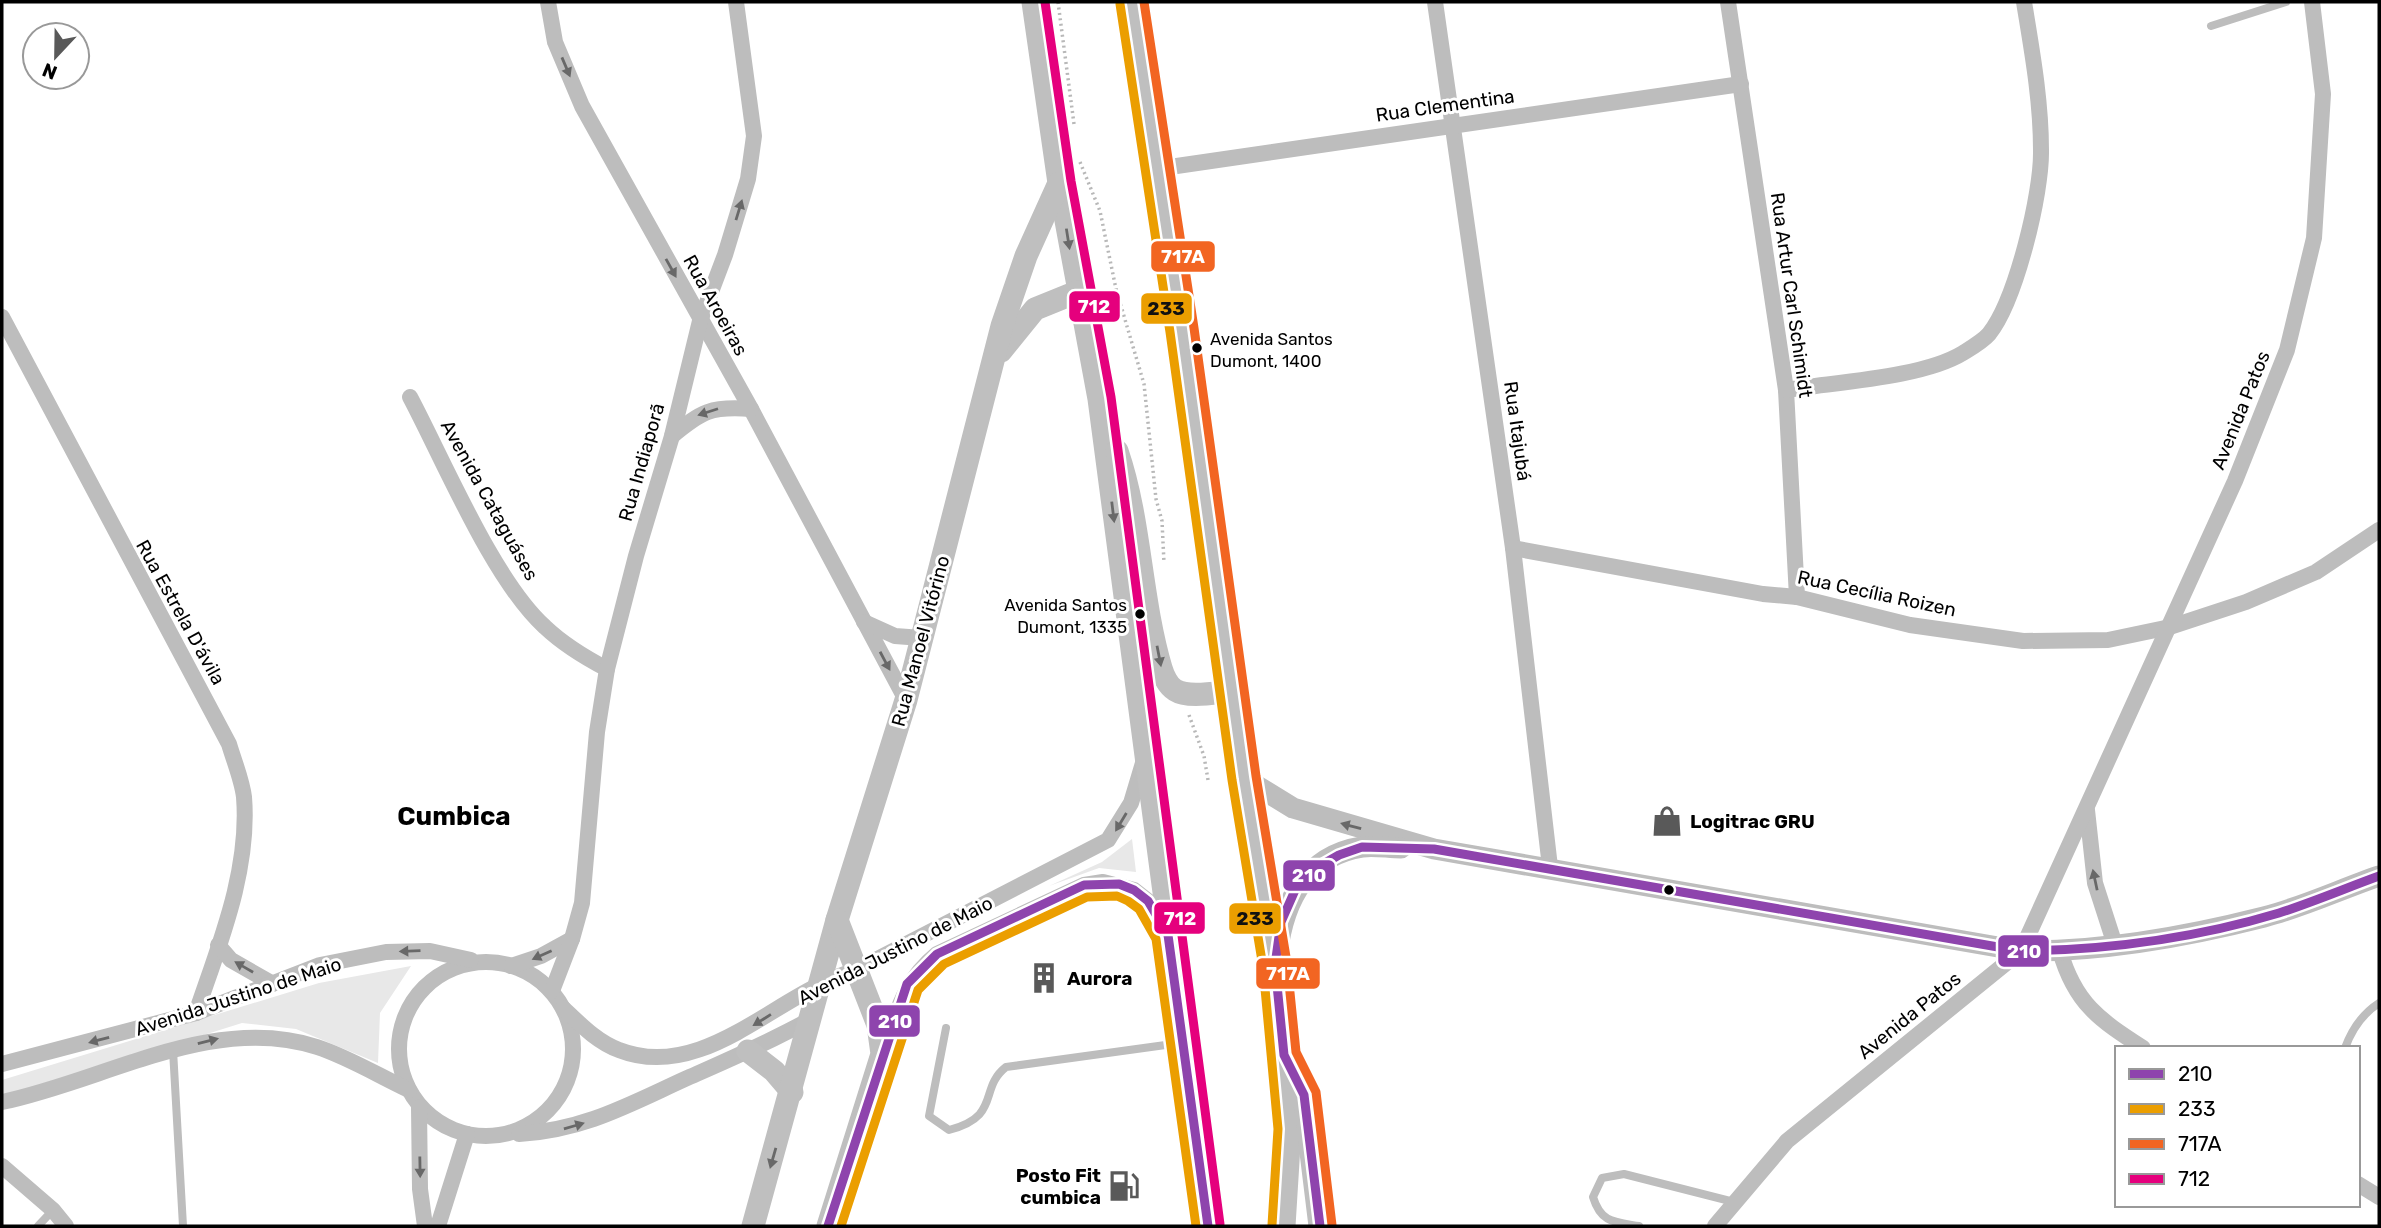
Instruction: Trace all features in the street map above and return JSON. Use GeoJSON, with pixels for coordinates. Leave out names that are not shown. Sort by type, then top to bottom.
{"type":"FeatureCollection","features":[{"type":"Feature","properties":{"kind":"main road"},"geometry":{"type":"LineString","coordinates":[[1033,2],[1077,292],[1099,399],[1208,1226]]}},
{"type":"Feature","properties":{"kind":"main road"},"geometry":{"type":"LineString","coordinates":[[1132,2],[1234,691],[1244,778],[1275,965],[1290,1129],[1284,1226]]}},
{"type":"Feature","properties":{"kind":"main road","name":"Rua Manoel Vitórino"},"geometry":{"type":"LineString","coordinates":[[753,1226],[792,1092],[837,920],[906,700],[1011,295],[1059,183]]}},
{"type":"Feature","properties":{"kind":"main road","name":"Rua Manoel Vitórino"},"geometry":{"type":"LineString","coordinates":[[995,359],[1020,324],[1035,309],[1077,292]]}},
{"type":"Feature","properties":{"kind":"main road"},"geometry":{"type":"LineString","coordinates":[[1099,399],[1131,500],[1161,668],[1176,691],[1234,691]]}},
{"type":"Feature","properties":{"kind":"main road"},"geometry":{"type":"LineString","coordinates":[[828,1226],[881,1054],[878,1025],[837,920]]}},
{"type":"Feature","properties":{"kind":"main road"},"geometry":{"type":"LineString","coordinates":[[748,1051],[774,1071],[792,1092]]}},
{"type":"Feature","properties":{"kind":"main road"},"geometry":{"type":"LineString","coordinates":[[1284,1055],[1304,1095],[1320,1226]]}},
{"type":"Feature","properties":{"kind":"street","name":"Rua Aroeiras"},"geometry":{"type":"LineString","coordinates":[[548,2],[555,41],[582,106],[751,408],[906,700]]}},
{"type":"Feature","properties":{"kind":"street","name":"Rua Indiaporã"},"geometry":{"type":"LineString","coordinates":[[552,991],[572,939],[588,864],[597,732],[607,669],[636,556],[672,436],[700,321],[725,255],[748,179],[754,136],[736,2]]}},
{"type":"Feature","properties":{"kind":"street","name":"Rua Itajubá"},"geometry":{"type":"LineString","coordinates":[[1435,2],[1513,548],[1550,867]]}},
{"type":"Feature","properties":{"kind":"street","name":"Rua Artur Carl Schimidt"},"geometry":{"type":"LineString","coordinates":[[1728,2],[1786,390],[1797,597]]}},
{"type":"Feature","properties":{"kind":"street"},"geometry":{"type":"LineString","coordinates":[[1786,390],[1924,368],[1961,354],[1988,335],[2009,296],[2017,270],[2032,218],[2042,153],[2038,79],[2024,2]]}},
{"type":"Feature","properties":{"kind":"street","name":"Avenida Patos"},"geometry":{"type":"LineString","coordinates":[[1715,1226],[1787,1141],[2021,951],[2235,481],[2287,350],[2314,238],[2323,94],[2312,2]]}},
{"type":"Feature","properties":{"kind":"street","name":"Rua Clementina"},"geometry":{"type":"LineString","coordinates":[[1156,169],[1741,84]]}},
{"type":"Feature","properties":{"kind":"street","name":"Rua Estrela D'ávila"},"geometry":{"type":"LineString","coordinates":[[2,317],[229,744],[244,796],[242,857],[196,1013]]}},
{"type":"Feature","properties":{"kind":"street","name":"Avenida Cataguáses"},"geometry":{"type":"LineString","coordinates":[[410,397],[489,549],[520,598],[543,625],[573,651],[607,669]]}},
{"type":"Feature","properties":{"kind":"street"},"geometry":{"type":"LineString","coordinates":[[672,436],[698,414],[712,409],[751,408]]}},
{"type":"Feature","properties":{"kind":"street","name":"Rua Cecília Roizen"},"geometry":{"type":"LineString","coordinates":[[1513,548],[1763,594],[1797,597],[1910,625],[2023,641],[2108,640],[2170,627],[2246,602],[2316,572],[2379,530]]}},
{"type":"Feature","properties":{"kind":"street"},"geometry":{"type":"LineString","coordinates":[[864,622],[895,636],[922,638]]}},
{"type":"Feature","properties":{"kind":"street","name":"Avenida Justino de Maio"},"geometry":{"type":"LineString","coordinates":[[563,1008],[593,1035],[619,1050],[645,1056],[670,1056],[708,1046],[750,1027],[820,984],[856,970],[1108,840],[1120,826],[1131,803],[1145,758]]}},
{"type":"Feature","properties":{"kind":"street"},"geometry":{"type":"LineString","coordinates":[[1244,778],[1293,808],[1434,849]]}},
{"type":"Feature","properties":{"kind":"street"},"geometry":{"type":"LineString","coordinates":[[2087,807],[2095,883],[2115,946]]}},
{"type":"Feature","properties":{"kind":"street"},"geometry":{"type":"LineString","coordinates":[[1275,965],[1281,922],[1289,900],[1318,867],[1362,847],[1434,849],[1550,867],[2021,951],[2115,946],[2265,917],[2379,876]]}},
{"type":"Feature","properties":{"kind":"street"},"geometry":{"type":"LineString","coordinates":[[881,1054],[907,984],[919,969],[937,954],[1084,885],[1111,883],[1134,890],[1148,901],[1168,935]]}},
{"type":"Feature","properties":{"kind":"street"},"geometry":{"type":"LineString","coordinates":[[511,966],[541,956],[572,939]]}},
{"type":"Feature","properties":{"kind":"street"},"geometry":{"type":"LineString","coordinates":[[218,945],[231,960],[273,984]]}},
{"type":"Feature","properties":{"kind":"street","name":"Avenida Justino de Maio"},"geometry":{"type":"LineString","coordinates":[[2,1064],[196,1013],[320,965],[386,952],[430,951],[477,962]]}},
{"type":"Feature","properties":{"kind":"street"},"geometry":{"type":"LineString","coordinates":[[2060,951],[2067,977],[2083,1003],[2106,1024],[2141,1046]]}},
{"type":"Feature","properties":{"kind":"street"},"geometry":{"type":"LineString","coordinates":[[477,962],[511,966],[528,973],[552,991],[563,1008],[573,1040],[572,1068],[563,1092],[546,1114],[527,1127],[506,1135],[477,1137],[447,1129],[419,1107],[403,1080],[397,1053],[402,1021],[417,994],[437,976],[456,967],[477,962]]}},
{"type":"Feature","properties":{"kind":"street","name":"Avenida Justino de Maio"},"geometry":{"type":"LineString","coordinates":[[506,1135],[570,1129],[748,1051],[810,1018]]}},
{"type":"Feature","properties":{"kind":"street","name":"Avenida Justino de Maio"},"geometry":{"type":"LineString","coordinates":[[2,1102],[67,1087],[173,1049],[220,1038],[288,1040],[318,1047],[409,1090]]}},
{"type":"Feature","properties":{"kind":"street"},"geometry":{"type":"LineString","coordinates":[[419,1107],[420,1189],[425,1226]]}},
{"type":"Feature","properties":{"kind":"street"},"geometry":{"type":"LineString","coordinates":[[438,1226],[467,1134]]}},
{"type":"Feature","properties":{"kind":"street"},"geometry":{"type":"LineString","coordinates":[[2,1166],[53,1210],[66,1226]]}},
{"type":"Feature","properties":{"kind":"street"},"geometry":{"type":"LineString","coordinates":[[2360,1185],[2379,1197]]}},
{"type":"Feature","properties":{"kind":"lane"},"geometry":{"type":"LineString","coordinates":[[2211,26],[2286,2]]}},
{"type":"Feature","properties":{"kind":"lane"},"geometry":{"type":"LineString","coordinates":[[2346,1046],[2351,1033],[2368,1010],[2379,1003]]}},
{"type":"Feature","properties":{"kind":"lane"},"geometry":{"type":"LineString","coordinates":[[946,1028],[929,1116],[949,1130],[971,1124],[985,1107],[1000,1072],[1013,1064],[1183,1043]]}},
{"type":"Feature","properties":{"kind":"lane"},"geometry":{"type":"LineString","coordinates":[[173,1049],[183,1226]]}},
{"type":"Feature","properties":{"kind":"lane"},"geometry":{"type":"LineString","coordinates":[[1639,1226],[1612,1221],[1598,1213],[1593,1197],[1602,1178],[1624,1174],[1734,1202]]}},
{"type":"Feature","properties":{"kind":"lane"},"geometry":{"type":"LineString","coordinates":[[38,1226],[53,1210]]}},
{"type":"Feature","properties":{"kind":"path"},"geometry":{"type":"LineString","coordinates":[[1058,2],[1074,127]]}},
{"type":"Feature","properties":{"kind":"path"},"geometry":{"type":"LineString","coordinates":[[1076,151],[1100,211],[1116,289],[1144,384],[1156,499],[1162,521],[1164,566]]}},
{"type":"Feature","properties":{"kind":"path"},"geometry":{"type":"LineString","coordinates":[[1184,692],[1204,756],[1208,780]]}},
{"type":"Feature","properties":{"kind":"shaded area"},"geometry":{"type":"Polygon","coordinates":[[[1132,839],[1136,872],[1099,868],[1049,886],[1102,862],[1132,839]]]}},
{"type":"Feature","properties":{"kind":"shaded area"},"geometry":{"type":"Polygon","coordinates":[[[411,966],[380,1013],[378,1063],[296,1029],[242,1023],[22,1092],[2,1094],[2,1080],[319,983],[411,966]]]}},
{"type":"Feature","properties":{"kind":"transit line","name":"712"},"geometry":{"type":"LineString","coordinates":[[1045,2],[1071,181],[1111,397],[1220,1224]]}},
{"type":"Feature","properties":{"kind":"transit line","name":"717A"},"geometry":{"type":"LineString","coordinates":[[1144,2],[1194,328],[1256,776],[1287,963],[1296,1052],[1316,1092],[1332,1225]]}},
{"type":"Feature","properties":{"kind":"transit line","name":"233"},"geometry":{"type":"LineString","coordinates":[[1120,4],[1170,332],[1232,780],[1263,967],[1278,1129],[1272,1225]]}},
{"type":"Feature","properties":{"kind":"transit line","name":"210"},"geometry":{"type":"LineString","coordinates":[[1320,1226],[1304,1095],[1284,1055],[1275,965],[1281,922],[1296,888],[1318,867],[1339,855],[1362,847],[1434,849],[2021,951],[2119,945],[2184,936],[2279,913],[2379,876]]}},
{"type":"Feature","properties":{"kind":"transit line","name":"210"},"geometry":{"type":"LineString","coordinates":[[828,1226],[907,984],[937,954],[1084,885],[1119,884],[1134,890],[1148,901],[1168,935],[1208,1226]]}},
{"type":"Feature","properties":{"kind":"transit line","name":"233"},"geometry":{"type":"LineString","coordinates":[[841,1226],[918,990],[944,964],[1087,897],[1117,896],[1139,909],[1156,939],[1196,1226]]}},
{"type":"Feature","properties":{"kind":"place","name":"Avenida Santos Dumont, 1400"},"geometry":{"type":"Point","coordinates":[1197,348]}},
{"type":"Feature","properties":{"kind":"place","name":"Avenida Santos Dumont, 1335"},"geometry":{"type":"Point","coordinates":[1140,614]}},
{"type":"Feature","properties":{"kind":"place","name":"Logitrac GRU"},"geometry":{"type":"Point","coordinates":[1667,821]}},
{"type":"Feature","properties":{"kind":"place","name":"Aurora"},"geometry":{"type":"Point","coordinates":[1044,978]}},
{"type":"Feature","properties":{"kind":"place","name":"Posto Fit cumbica"},"geometry":{"type":"Point","coordinates":[1124,1186]}},
{"type":"Feature","properties":{"kind":"district","name":"Cumbica"},"geometry":{"type":"Point","coordinates":[454,816]}}]}
